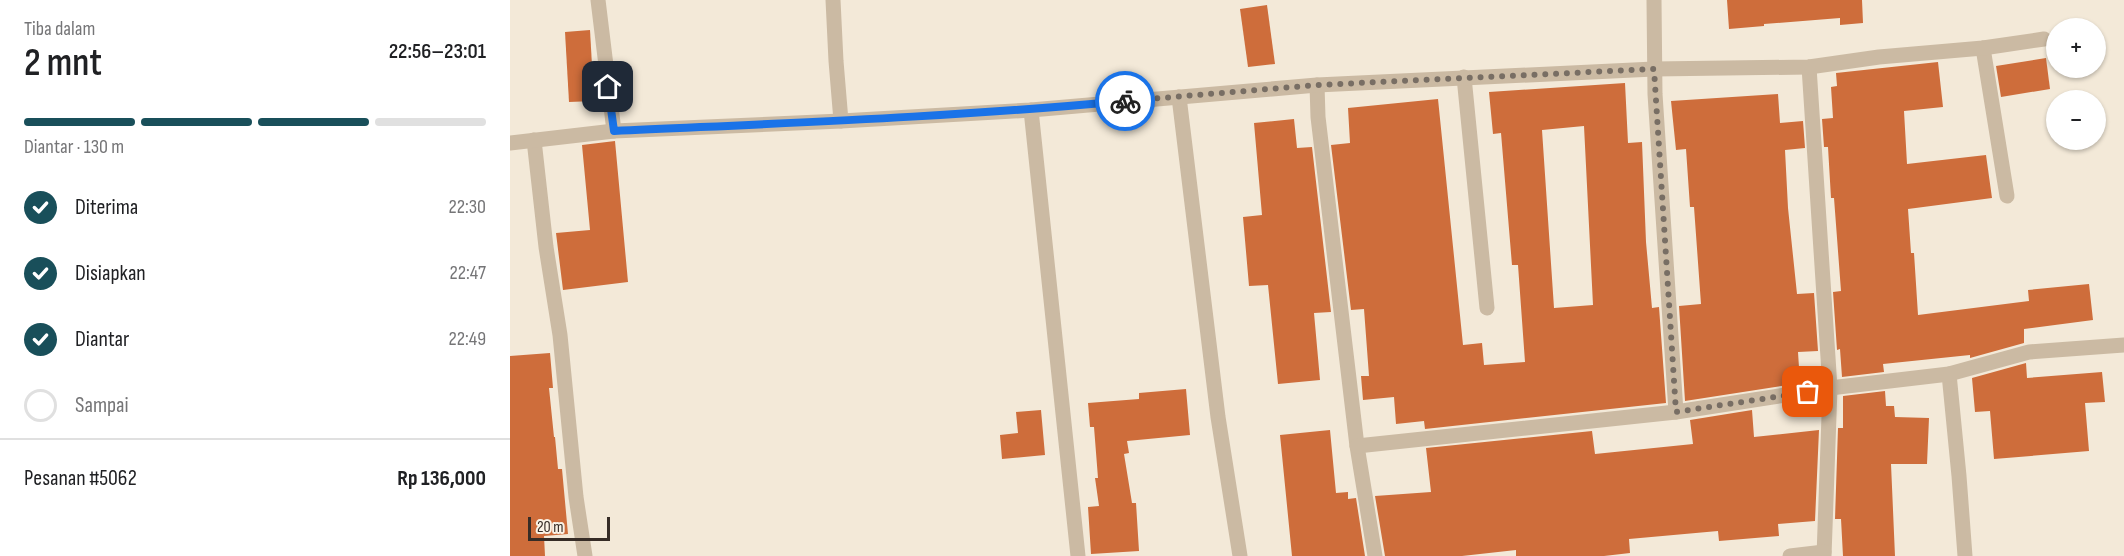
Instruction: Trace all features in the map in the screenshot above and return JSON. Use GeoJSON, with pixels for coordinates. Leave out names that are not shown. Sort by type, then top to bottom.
{"type":"FeatureCollection","features":[{"type":"Feature","properties":{"kind":"street"},"geometry":{"type":"LineString","coordinates":[[598,0],[614,131]]}},
{"type":"Feature","properties":{"kind":"street"},"geometry":{"type":"LineString","coordinates":[[833,0],[841,121]]}},
{"type":"Feature","properties":{"kind":"street"},"geometry":{"type":"LineString","coordinates":[[1654,0],[1654,69],[1676,412]]}},
{"type":"Feature","properties":{"kind":"street"},"geometry":{"type":"LineString","coordinates":[[510,143],[614,131],[1032,110],[1317,85],[1654,69],[1809,67],[2044,39]]}},
{"type":"Feature","properties":{"kind":"street"},"geometry":{"type":"LineString","coordinates":[[1983,48],[2007,196]]}},
{"type":"Feature","properties":{"kind":"street"},"geometry":{"type":"LineString","coordinates":[[1790,556],[1824,554],[1830,388],[1809,67]]}},
{"type":"Feature","properties":{"kind":"street"},"geometry":{"type":"LineString","coordinates":[[1464,77],[1487,308]]}},
{"type":"Feature","properties":{"kind":"street"},"geometry":{"type":"LineString","coordinates":[[1317,85],[1318,117],[1357,446],[1375,556]]}},
{"type":"Feature","properties":{"kind":"street"},"geometry":{"type":"LineString","coordinates":[[1179,97],[1218,417],[1240,556]]}},
{"type":"Feature","properties":{"kind":"street"},"geometry":{"type":"LineString","coordinates":[[1032,110],[1078,556]]}},
{"type":"Feature","properties":{"kind":"street"},"geometry":{"type":"LineString","coordinates":[[534,140],[546,247],[560,335],[576,497],[585,556]]}},
{"type":"Feature","properties":{"kind":"street"},"geometry":{"type":"LineString","coordinates":[[1357,446],[1676,412],[1830,388],[1949,374],[2029,352],[2124,345]]}},
{"type":"Feature","properties":{"kind":"street"},"geometry":{"type":"LineString","coordinates":[[1949,374],[1965,556]]}},
{"type":"Feature","properties":{"kind":"building"},"geometry":{"type":"Polygon","coordinates":[[[1727,0],[1862,0],[1863,23],[1840,25],[1840,18],[1729,29],[1727,0]]]}},
{"type":"Feature","properties":{"kind":"building"},"geometry":{"type":"Polygon","coordinates":[[[1267,5],[1275,64],[1248,67],[1240,9],[1267,5]]]}},
{"type":"Feature","properties":{"kind":"building"},"geometry":{"type":"Polygon","coordinates":[[[590,30],[594,101],[569,102],[565,32],[590,30]]]}},
{"type":"Feature","properties":{"kind":"building"},"geometry":{"type":"Polygon","coordinates":[[[2046,58],[2046,78],[2049,78],[2050,89],[2001,97],[1996,66],[2046,58]]]}},
{"type":"Feature","properties":{"kind":"building"},"geometry":{"type":"Polygon","coordinates":[[[1938,62],[1943,107],[1904,111],[1907,164],[1986,155],[1992,198],[1908,209],[1911,253],[1914,253],[1918,315],[2029,301],[2028,290],[2089,284],[2093,320],[2024,329],[2024,343],[1970,358],[1970,355],[1883,364],[1884,372],[1842,377],[1840,349],[1837,350],[1833,292],[1841,291],[1834,198],[1831,198],[1828,147],[1824,147],[1822,119],[1833,118],[1831,87],[1837,86],[1836,73],[1938,62]]]}},
{"type":"Feature","properties":{"kind":"building"},"geometry":{"type":"Polygon","coordinates":[[[1625,83],[1628,143],[1642,142],[1646,242],[1652,308],[1659,307],[1666,403],[1425,429],[1424,421],[1396,424],[1394,397],[1363,400],[1361,376],[1369,376],[1364,309],[1351,310],[1331,145],[1350,143],[1348,108],[1438,99],[1463,345],[1482,343],[1484,365],[1525,362],[1518,265],[1512,265],[1501,133],[1493,134],[1489,92],[1625,83]],[[1584,126],[1542,130],[1554,308],[1593,305],[1584,126]]]}},
{"type":"Feature","properties":{"kind":"building"},"geometry":{"type":"Polygon","coordinates":[[[1778,94],[1780,123],[1803,121],[1805,148],[1785,150],[1788,208],[1797,294],[1814,293],[1818,351],[1798,352],[1800,383],[1685,401],[1679,306],[1701,304],[1694,207],[1690,207],[1686,149],[1676,150],[1671,101],[1778,94]]]}},
{"type":"Feature","properties":{"kind":"building"},"geometry":{"type":"Polygon","coordinates":[[[1294,119],[1297,148],[1312,147],[1331,312],[1314,313],[1320,380],[1278,384],[1268,285],[1249,286],[1243,217],[1262,215],[1254,123],[1294,119]]]}},
{"type":"Feature","properties":{"kind":"building"},"geometry":{"type":"Polygon","coordinates":[[[615,141],[628,282],[563,290],[556,233],[590,230],[582,145],[615,141]]]}},
{"type":"Feature","properties":{"kind":"building"},"geometry":{"type":"Polygon","coordinates":[[[550,353],[553,388],[549,388],[558,469],[562,469],[568,534],[544,536],[545,556],[510,556],[510,356],[550,353]]]}},
{"type":"Feature","properties":{"kind":"building"},"geometry":{"type":"Polygon","coordinates":[[[2026,363],[2027,378],[2102,372],[2105,402],[2085,403],[2089,451],[1994,459],[1990,411],[1975,412],[1972,378],[2026,363]]]}},
{"type":"Feature","properties":{"kind":"building"},"geometry":{"type":"Polygon","coordinates":[[[1186,389],[1190,435],[1127,441],[1129,453],[1124,454],[1132,503],[1136,503],[1139,551],[1091,554],[1088,507],[1099,506],[1095,478],[1098,478],[1094,427],[1090,427],[1088,403],[1139,399],[1139,393],[1186,389]]]}},
{"type":"Feature","properties":{"kind":"building"},"geometry":{"type":"Polygon","coordinates":[[[1885,391],[1886,406],[1894,406],[1895,417],[1929,418],[1927,464],[1891,464],[1895,556],[1843,556],[1841,519],[1835,519],[1838,428],[1843,428],[1843,396],[1885,391]]]}},
{"type":"Feature","properties":{"kind":"building"},"geometry":{"type":"Polygon","coordinates":[[[1041,410],[1045,455],[1002,459],[1000,435],[1018,433],[1016,412],[1041,410]]]}},
{"type":"Feature","properties":{"kind":"building"},"geometry":{"type":"Polygon","coordinates":[[[1752,410],[1754,437],[1819,430],[1815,521],[1778,524],[1779,536],[1719,541],[1718,531],[1629,539],[1630,553],[1604,556],[1516,556],[1516,550],[1462,556],[1385,556],[1375,496],[1431,492],[1426,448],[1592,431],[1595,454],[1693,444],[1690,420],[1752,410]]]}},
{"type":"Feature","properties":{"kind":"building"},"geometry":{"type":"Polygon","coordinates":[[[1330,430],[1336,493],[1348,492],[1348,499],[1356,498],[1365,556],[1292,556],[1280,435],[1330,430]]]}},
{"type":"Feature","properties":{"kind":"way so far"},"geometry":{"type":"LineString","coordinates":[[1125,101],[1317,85],[1654,69],[1676,412],[1808,392]]}},
{"type":"Feature","properties":{"kind":"route"},"geometry":{"type":"LineString","coordinates":[[608,87],[614,131],[865,120],[1032,110],[1125,101]]}}]}
